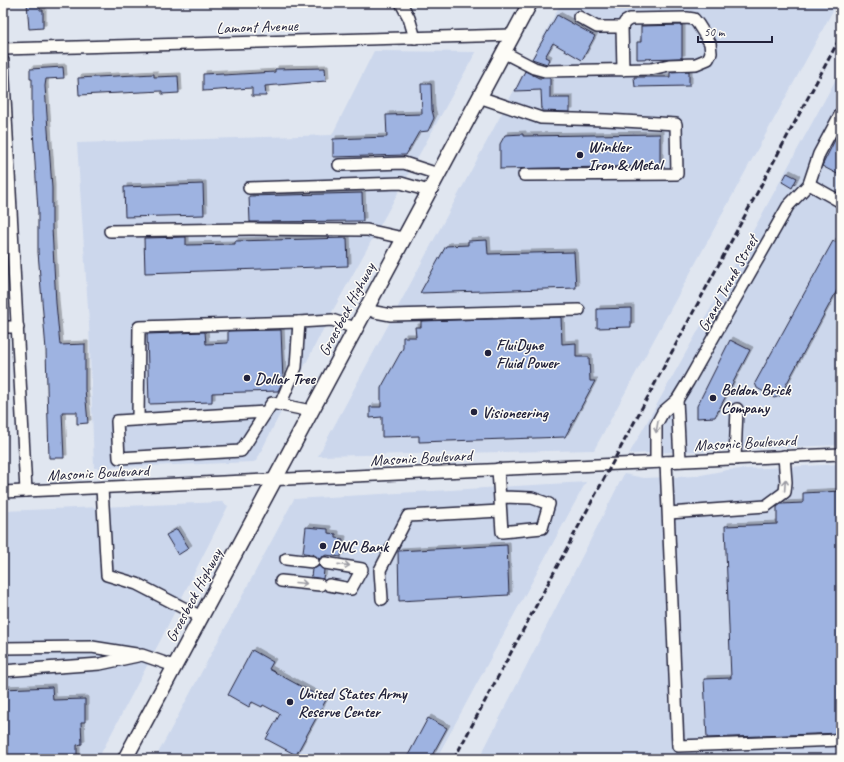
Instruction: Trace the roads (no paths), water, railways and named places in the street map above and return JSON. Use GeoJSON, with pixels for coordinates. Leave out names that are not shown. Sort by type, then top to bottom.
{"type":"FeatureCollection","features":[{"type":"Feature","properties":{"kind":"main road","name":"Groesbeck Highway"},"geometry":{"type":"LineString","coordinates":[[125,759],[530,3]]}},
{"type":"Feature","properties":{"kind":"street"},"geometry":{"type":"LineString","coordinates":[[401,3],[409,18],[415,38]]}},
{"type":"Feature","properties":{"kind":"street"},"geometry":{"type":"LineString","coordinates":[[579,17],[597,27],[622,27]]}},
{"type":"Feature","properties":{"kind":"street"},"geometry":{"type":"LineString","coordinates":[[503,52],[534,68],[545,71],[622,70],[651,69],[696,64],[708,59],[711,53],[710,43],[694,20],[687,18],[630,19],[625,22],[622,27],[622,70]]}},
{"type":"Feature","properties":{"kind":"street","name":"Lamont Avenue"},"geometry":{"type":"LineString","coordinates":[[3,49],[512,35]]}},
{"type":"Feature","properties":{"kind":"street"},"geometry":{"type":"LineString","coordinates":[[3,62],[7,184],[18,327],[26,491]]}},
{"type":"Feature","properties":{"kind":"street"},"geometry":{"type":"LineString","coordinates":[[479,97],[541,118],[676,124],[677,174],[524,175]]}},
{"type":"Feature","properties":{"kind":"street"},"geometry":{"type":"LineString","coordinates":[[841,113],[819,154],[809,184],[841,202]]}},
{"type":"Feature","properties":{"kind":"street"},"geometry":{"type":"LineString","coordinates":[[338,165],[404,163],[438,174]]}},
{"type":"Feature","properties":{"kind":"street"},"geometry":{"type":"LineString","coordinates":[[249,188],[401,183],[428,191]]}},
{"type":"Feature","properties":{"kind":"street","name":"Grand Trunk Street"},"geometry":{"type":"LineString","coordinates":[[809,184],[788,206],[720,329],[677,400],[663,412],[656,425],[669,513],[678,746],[841,740]]}},
{"type":"Feature","properties":{"kind":"street"},"geometry":{"type":"LineString","coordinates":[[110,231],[249,229],[367,230],[404,238]]}},
{"type":"Feature","properties":{"kind":"street"},"geometry":{"type":"LineString","coordinates":[[366,308],[375,312],[391,315],[579,310]]}},
{"type":"Feature","properties":{"kind":"street"},"geometry":{"type":"LineString","coordinates":[[138,419],[139,327],[332,320],[355,328]]}},
{"type":"Feature","properties":{"kind":"street"},"geometry":{"type":"LineString","coordinates":[[280,405],[296,367],[299,322]]}},
{"type":"Feature","properties":{"kind":"street"},"geometry":{"type":"LineString","coordinates":[[3,327],[18,327]]}},
{"type":"Feature","properties":{"kind":"street"},"geometry":{"type":"LineString","coordinates":[[677,400],[680,461]]}},
{"type":"Feature","properties":{"kind":"street"},"geometry":{"type":"LineString","coordinates":[[266,412],[118,420],[120,458],[241,451],[272,403],[311,410]]}},
{"type":"Feature","properties":{"kind":"street"},"geometry":{"type":"LineString","coordinates":[[735,459],[737,408]]}},
{"type":"Feature","properties":{"kind":"street","name":"Masonic Boulevard"},"geometry":{"type":"LineString","coordinates":[[3,492],[841,454]]}},
{"type":"Feature","properties":{"kind":"street"},"geometry":{"type":"LineString","coordinates":[[669,513],[768,506],[784,492],[786,482],[784,456]]}},
{"type":"Feature","properties":{"kind":"street"},"geometry":{"type":"LineString","coordinates":[[498,470],[502,532],[542,528],[549,504],[532,498],[500,497]]}},
{"type":"Feature","properties":{"kind":"street"},"geometry":{"type":"LineString","coordinates":[[102,488],[107,575],[137,584],[201,617]]}},
{"type":"Feature","properties":{"kind":"street"},"geometry":{"type":"LineString","coordinates":[[382,599],[380,570],[408,516],[500,511]]}},
{"type":"Feature","properties":{"kind":"street"},"geometry":{"type":"LineString","coordinates":[[286,559],[312,562]]}},
{"type":"Feature","properties":{"kind":"street"},"geometry":{"type":"LineString","coordinates":[[281,581],[351,589],[362,568],[325,563]]}},
{"type":"Feature","properties":{"kind":"street"},"geometry":{"type":"LineString","coordinates":[[3,648],[92,647],[142,655],[174,666]]}},
{"type":"Feature","properties":{"kind":"street"},"geometry":{"type":"LineString","coordinates":[[3,671],[100,664],[142,655]]}},
{"type":"Feature","properties":{"kind":"railway"},"geometry":{"type":"LineString","coordinates":[[454,759],[841,36]]}},
{"type":"Feature","properties":{"kind":"place","name":"Winkler Iron & Metal"},"geometry":{"type":"Point","coordinates":[580,155]}},
{"type":"Feature","properties":{"kind":"place","name":"FluiDyne Fluid Power"},"geometry":{"type":"Point","coordinates":[488,353]}},
{"type":"Feature","properties":{"kind":"place","name":"Dollar Tree"},"geometry":{"type":"Point","coordinates":[247,378]}},
{"type":"Feature","properties":{"kind":"place","name":"Beldon Brick Company"},"geometry":{"type":"Point","coordinates":[713,398]}},
{"type":"Feature","properties":{"kind":"place","name":"Visioneering"},"geometry":{"type":"Point","coordinates":[474,412]}},
{"type":"Feature","properties":{"kind":"place","name":"PNC Bank"},"geometry":{"type":"Point","coordinates":[323,546]}},
{"type":"Feature","properties":{"kind":"place","name":"United States Army Reserve Center"},"geometry":{"type":"Point","coordinates":[290,702]}}]}
